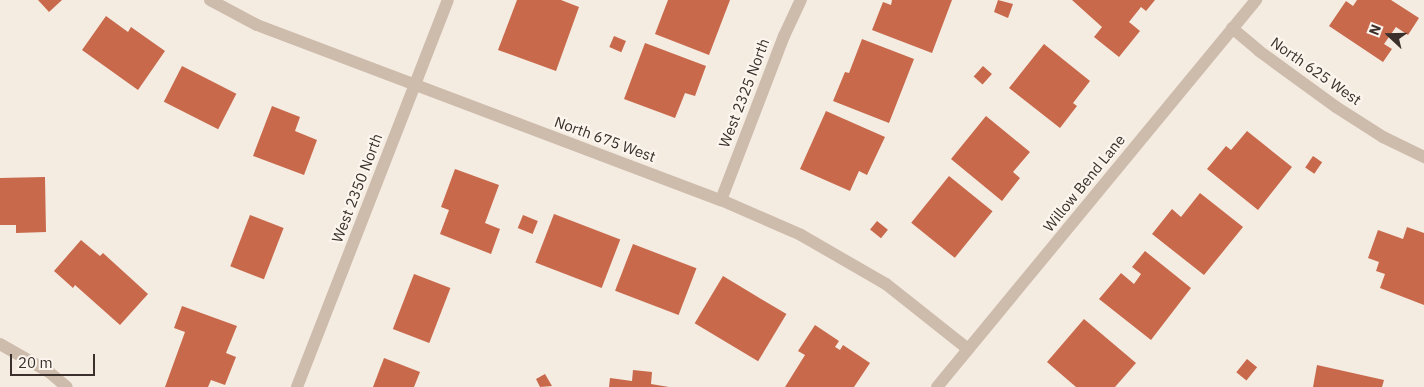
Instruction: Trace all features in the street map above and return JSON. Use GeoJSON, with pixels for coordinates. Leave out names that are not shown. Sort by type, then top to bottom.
{"type":"FeatureCollection","features":[{"type":"Feature","properties":{"kind":"street","name":"North 675 West"},"geometry":{"type":"LineString","coordinates":[[210,0],[256,25],[720,200],[801,235],[886,284],[968,349]]}},
{"type":"Feature","properties":{"kind":"street","name":"West 2350 North"},"geometry":{"type":"LineString","coordinates":[[297,387],[448,0]]}},
{"type":"Feature","properties":{"kind":"street","name":"West 2325 North"},"geometry":{"type":"LineString","coordinates":[[720,200],[784,36],[801,0]]}},
{"type":"Feature","properties":{"kind":"street","name":"Willow Bend Lane"},"geometry":{"type":"LineString","coordinates":[[937,387],[1256,0]]}},
{"type":"Feature","properties":{"kind":"street","name":"North 625 West"},"geometry":{"type":"LineString","coordinates":[[1232,28],[1329,101],[1383,137],[1424,158]]}},
{"type":"Feature","properties":{"kind":"street"},"geometry":{"type":"LineString","coordinates":[[0,344],[49,372],[67,387]]}},
{"type":"Feature","properties":{"kind":"building"},"geometry":{"type":"Polygon","coordinates":[[[38,0],[62,0],[49,12],[38,0]]]}},
{"type":"Feature","properties":{"kind":"building"},"geometry":{"type":"Polygon","coordinates":[[[517,0],[561,0],[579,7],[556,71],[498,50],[517,0]]]}},
{"type":"Feature","properties":{"kind":"building"},"geometry":{"type":"Polygon","coordinates":[[[668,0],[730,0],[709,55],[655,34],[668,0]]]}},
{"type":"Feature","properties":{"kind":"building"},"geometry":{"type":"Polygon","coordinates":[[[892,0],[952,0],[932,53],[872,30],[883,2],[891,5],[892,0]]]}},
{"type":"Feature","properties":{"kind":"building"},"geometry":{"type":"Polygon","coordinates":[[[998,0],[1013,4],[1008,18],[994,12],[998,0]]]}},
{"type":"Feature","properties":{"kind":"building"},"geometry":{"type":"Polygon","coordinates":[[[1072,0],[1155,0],[1146,11],[1141,7],[1129,22],[1140,31],[1119,57],[1094,37],[1102,27],[1072,0]]]}},
{"type":"Feature","properties":{"kind":"building"},"geometry":{"type":"Polygon","coordinates":[[[1357,0],[1391,0],[1419,18],[1408,35],[1396,27],[1384,44],[1392,49],[1383,62],[1329,26],[1346,1],[1353,6],[1357,0]]]}},
{"type":"Feature","properties":{"kind":"building"},"geometry":{"type":"Polygon","coordinates":[[[106,16],[128,32],[131,27],[165,51],[138,90],[82,50],[106,16]]]}},
{"type":"Feature","properties":{"kind":"building"},"geometry":{"type":"Polygon","coordinates":[[[614,36],[626,41],[621,52],[609,47],[614,36]]]}},
{"type":"Feature","properties":{"kind":"building"},"geometry":{"type":"Polygon","coordinates":[[[862,39],[914,59],[889,123],[833,101],[845,72],[849,73],[862,39]]]}},
{"type":"Feature","properties":{"kind":"building"},"geometry":{"type":"Polygon","coordinates":[[[645,43],[706,66],[695,96],[685,93],[675,118],[624,99],[645,43]]]}},
{"type":"Feature","properties":{"kind":"building"},"geometry":{"type":"Polygon","coordinates":[[[1044,44],[1090,81],[1073,103],[1077,106],[1060,128],[1009,88],[1044,44]]]}},
{"type":"Feature","properties":{"kind":"building"},"geometry":{"type":"Polygon","coordinates":[[[182,66],[236,94],[218,129],[164,102],[182,66]]]}},
{"type":"Feature","properties":{"kind":"building"},"geometry":{"type":"Polygon","coordinates":[[[983,66],[992,74],[983,84],[974,76],[983,66]]]}},
{"type":"Feature","properties":{"kind":"building"},"geometry":{"type":"Polygon","coordinates":[[[272,106],[300,117],[295,131],[317,140],[304,175],[253,156],[272,106]]]}},
{"type":"Feature","properties":{"kind":"building"},"geometry":{"type":"Polygon","coordinates":[[[826,111],[885,137],[867,175],[859,171],[850,191],[800,169],[826,111]]]}},
{"type":"Feature","properties":{"kind":"building"},"geometry":{"type":"Polygon","coordinates":[[[986,116],[1030,152],[1013,172],[1020,178],[1002,201],[951,159],[986,116]]]}},
{"type":"Feature","properties":{"kind":"building"},"geometry":{"type":"Polygon","coordinates":[[[1247,131],[1292,167],[1258,210],[1207,169],[1226,146],[1231,150],[1247,131]]]}},
{"type":"Feature","properties":{"kind":"building"},"geometry":{"type":"Polygon","coordinates":[[[1313,156],[1322,162],[1314,174],[1305,168],[1313,156]]]}},
{"type":"Feature","properties":{"kind":"building"},"geometry":{"type":"Polygon","coordinates":[[[455,169],[499,185],[485,223],[500,229],[491,254],[440,234],[449,210],[441,207],[455,169]]]}},
{"type":"Feature","properties":{"kind":"building"},"geometry":{"type":"Polygon","coordinates":[[[949,176],[993,211],[955,258],[911,223],[949,176]]]}},
{"type":"Feature","properties":{"kind":"building"},"geometry":{"type":"Polygon","coordinates":[[[45,177],[46,232],[16,233],[16,225],[0,225],[0,178],[45,177]]]}},
{"type":"Feature","properties":{"kind":"building"},"geometry":{"type":"Polygon","coordinates":[[[1200,193],[1243,227],[1204,275],[1152,234],[1172,209],[1181,217],[1200,193]]]}},
{"type":"Feature","properties":{"kind":"building"},"geometry":{"type":"Polygon","coordinates":[[[554,214],[620,239],[602,288],[535,263],[554,214]]]}},
{"type":"Feature","properties":{"kind":"building"},"geometry":{"type":"Polygon","coordinates":[[[250,215],[284,228],[264,279],[230,266],[250,215]]]}},
{"type":"Feature","properties":{"kind":"building"},"geometry":{"type":"Polygon","coordinates":[[[523,215],[538,221],[533,234],[518,228],[523,215]]]}},
{"type":"Feature","properties":{"kind":"building"},"geometry":{"type":"Polygon","coordinates":[[[877,221],[888,230],[881,238],[870,230],[877,221]]]}},
{"type":"Feature","properties":{"kind":"building"},"geometry":{"type":"Polygon","coordinates":[[[1407,227],[1424,233],[1424,305],[1380,288],[1385,274],[1376,271],[1379,262],[1368,258],[1378,230],[1403,239],[1407,227]]]}},
{"type":"Feature","properties":{"kind":"building"},"geometry":{"type":"Polygon","coordinates":[[[81,240],[100,256],[103,253],[148,294],[120,325],[75,285],[73,288],[54,271],[81,240]]]}},
{"type":"Feature","properties":{"kind":"building"},"geometry":{"type":"Polygon","coordinates":[[[633,244],[696,268],[679,315],[615,291],[633,244]]]}},
{"type":"Feature","properties":{"kind":"building"},"geometry":{"type":"Polygon","coordinates":[[[1145,251],[1191,288],[1151,340],[1099,299],[1121,273],[1134,284],[1141,274],[1132,267],[1145,251]]]}},
{"type":"Feature","properties":{"kind":"building"},"geometry":{"type":"Polygon","coordinates":[[[414,274],[450,288],[429,343],[393,329],[414,274]]]}},
{"type":"Feature","properties":{"kind":"building"},"geometry":{"type":"Polygon","coordinates":[[[723,276],[786,314],[758,361],[695,323],[723,276]]]}},
{"type":"Feature","properties":{"kind":"building"},"geometry":{"type":"Polygon","coordinates":[[[182,306],[237,326],[226,353],[236,357],[225,385],[211,380],[208,387],[165,387],[185,332],[174,328],[182,306]]]}},
{"type":"Feature","properties":{"kind":"building"},"geometry":{"type":"Polygon","coordinates":[[[1084,319],[1136,363],[1115,387],[1076,387],[1047,362],[1084,319]]]}},
{"type":"Feature","properties":{"kind":"building"},"geometry":{"type":"Polygon","coordinates":[[[815,325],[839,341],[835,347],[840,350],[843,345],[870,363],[854,387],[785,387],[805,355],[798,351],[815,325]]]}},
{"type":"Feature","properties":{"kind":"building"},"geometry":{"type":"Polygon","coordinates":[[[384,358],[420,372],[414,387],[373,387],[384,358]]]}},
{"type":"Feature","properties":{"kind":"building"},"geometry":{"type":"Polygon","coordinates":[[[1247,359],[1257,367],[1246,380],[1236,372],[1247,359]]]}},
{"type":"Feature","properties":{"kind":"building"},"geometry":{"type":"Polygon","coordinates":[[[1317,365],[1384,380],[1382,387],[1313,387],[1317,365]]]}},
{"type":"Feature","properties":{"kind":"building"},"geometry":{"type":"Polygon","coordinates":[[[633,370],[652,372],[651,384],[669,387],[609,387],[610,378],[632,381],[633,370]]]}},
{"type":"Feature","properties":{"kind":"building"},"geometry":{"type":"Polygon","coordinates":[[[545,374],[552,386],[540,387],[536,379],[545,374]]]}}]}
